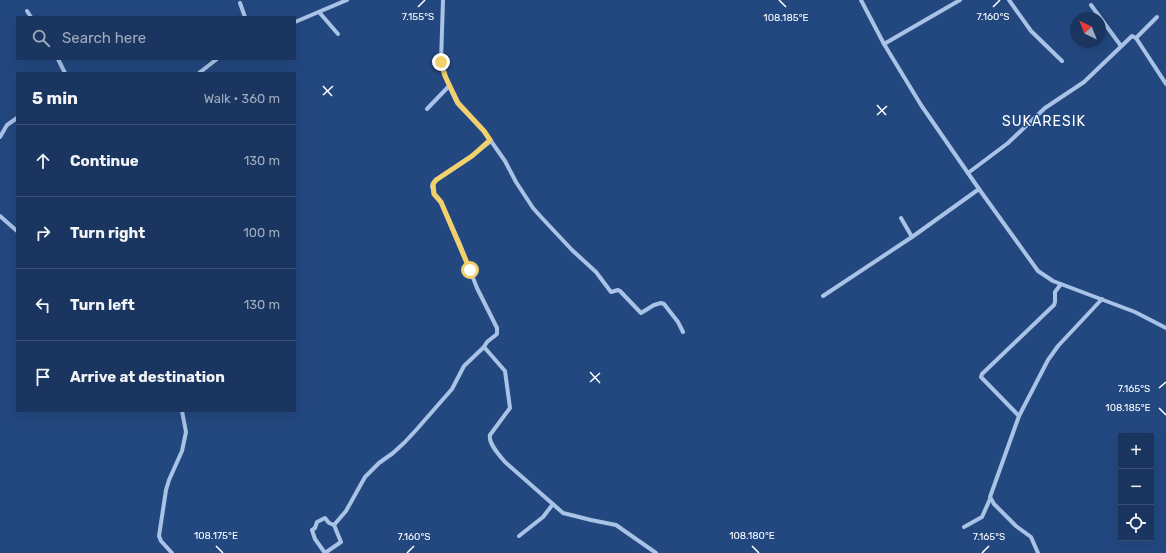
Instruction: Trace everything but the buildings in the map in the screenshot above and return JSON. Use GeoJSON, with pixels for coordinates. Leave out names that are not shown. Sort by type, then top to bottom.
{"type":"FeatureCollection","features":[{"type":"Feature","properties":{"kind":"street"},"geometry":{"type":"LineString","coordinates":[[296,22],[347,0]]}},
{"type":"Feature","properties":{"kind":"street"},"geometry":{"type":"LineString","coordinates":[[443,0],[441,62],[449,86],[458,103],[484,131],[505,161],[516,182],[533,208],[572,250],[596,272],[611,292],[619,291],[641,313],[654,305],[661,303],[664,304],[678,322],[683,332]]}},
{"type":"Feature","properties":{"kind":"street"},"geometry":{"type":"LineString","coordinates":[[861,0],[884,44],[921,105],[1038,271],[1061,284],[1135,312],[1166,328]]}},
{"type":"Feature","properties":{"kind":"street"},"geometry":{"type":"LineString","coordinates":[[884,44],[960,0]]}},
{"type":"Feature","properties":{"kind":"street"},"geometry":{"type":"LineString","coordinates":[[1009,0],[1032,31],[1062,61]]}},
{"type":"Feature","properties":{"kind":"street"},"geometry":{"type":"LineString","coordinates":[[240,4],[245,16]]}},
{"type":"Feature","properties":{"kind":"street"},"geometry":{"type":"LineString","coordinates":[[1092,4],[1121,46]]}},
{"type":"Feature","properties":{"kind":"street"},"geometry":{"type":"LineString","coordinates":[[27,11],[30,16]]}},
{"type":"Feature","properties":{"kind":"street"},"geometry":{"type":"LineString","coordinates":[[319,12],[338,34]]}},
{"type":"Feature","properties":{"kind":"street"},"geometry":{"type":"LineString","coordinates":[[1136,38],[1157,17]]}},
{"type":"Feature","properties":{"kind":"street"},"geometry":{"type":"LineString","coordinates":[[968,173],[1008,143],[1046,107],[1084,82],[1132,36],[1136,38],[1166,84]]}},
{"type":"Feature","properties":{"kind":"street"},"geometry":{"type":"LineString","coordinates":[[58,60],[64,72]]}},
{"type":"Feature","properties":{"kind":"street"},"geometry":{"type":"LineString","coordinates":[[200,72],[216,60]]}},
{"type":"Feature","properties":{"kind":"street"},"geometry":{"type":"LineString","coordinates":[[427,109],[449,86]]}},
{"type":"Feature","properties":{"kind":"street"},"geometry":{"type":"LineString","coordinates":[[0,137],[7,126],[16,119]]}},
{"type":"Feature","properties":{"kind":"street"},"geometry":{"type":"LineString","coordinates":[[334,525],[346,511],[365,477],[379,463],[405,442],[417,429],[452,389],[464,366],[484,347],[487,342],[497,334],[497,328],[477,288],[459,242],[441,202],[434,194],[432,186],[436,180],[472,156],[490,140]]}},
{"type":"Feature","properties":{"kind":"street"},"geometry":{"type":"LineString","coordinates":[[823,296],[912,237],[979,189]]}},
{"type":"Feature","properties":{"kind":"street"},"geometry":{"type":"LineString","coordinates":[[0,216],[16,230]]}},
{"type":"Feature","properties":{"kind":"street"},"geometry":{"type":"LineString","coordinates":[[901,218],[912,237]]}},
{"type":"Feature","properties":{"kind":"street"},"geometry":{"type":"LineString","coordinates":[[1019,416],[981,377],[982,374],[1054,305],[1055,292],[1061,284]]}},
{"type":"Feature","properties":{"kind":"street"},"geometry":{"type":"LineString","coordinates":[[964,527],[982,517],[986,511],[1019,416],[1051,355],[1102,299]]}},
{"type":"Feature","properties":{"kind":"street"},"geometry":{"type":"LineString","coordinates":[[484,347],[505,371],[510,408],[490,434],[490,439],[498,454],[505,462],[553,504],[567,514],[619,526],[656,553]]}},
{"type":"Feature","properties":{"kind":"street"},"geometry":{"type":"LineString","coordinates":[[172,553],[161,542],[159,536],[166,490],[182,451],[186,432],[182,412]]}},
{"type":"Feature","properties":{"kind":"street"},"geometry":{"type":"LineString","coordinates":[[990,499],[1016,526],[1031,537],[1038,553]]}},
{"type":"Feature","properties":{"kind":"street"},"geometry":{"type":"LineString","coordinates":[[519,536],[543,517],[553,504]]}},
{"type":"Feature","properties":{"kind":"street"},"geometry":{"type":"LineString","coordinates":[[325,518],[329,523],[334,525],[341,542],[325,553],[315,539],[312,530],[315,528],[317,522],[325,518]]}},
{"type":"Feature","properties":{"kind":"district","name":"SUKARESIK"},"geometry":{"type":"Point","coordinates":[1044,121]}},
{"type":"Feature","properties":{"kind":"route"},"geometry":{"type":"LineString","coordinates":[[441,62],[449,86],[458,103],[484,131],[490,140],[472,156],[436,180],[432,188],[434,194],[441,202],[470,270]]}}]}
